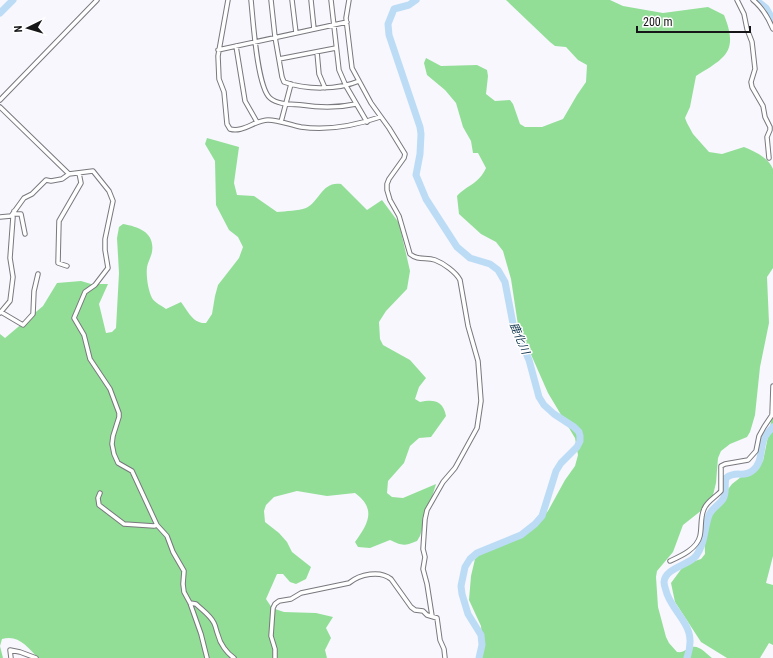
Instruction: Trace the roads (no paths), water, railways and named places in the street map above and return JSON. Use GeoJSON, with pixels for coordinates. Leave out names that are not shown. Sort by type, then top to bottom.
{"type":"FeatureCollection","features":[{"type":"Feature","properties":{"kind":"street"},"geometry":{"type":"LineString","coordinates":[[0,100],[97,0]]}},
{"type":"Feature","properties":{"kind":"street"},"geometry":{"type":"LineString","coordinates":[[228,0],[218,50],[219,79],[224,92],[228,128],[233,130],[267,120],[301,126],[327,128],[348,126],[367,122],[380,117]]}},
{"type":"Feature","properties":{"kind":"street"},"geometry":{"type":"LineString","coordinates":[[250,0],[255,42],[264,90],[268,96],[273,100],[286,103],[327,108],[356,104]]}},
{"type":"Feature","properties":{"kind":"street"},"geometry":{"type":"LineString","coordinates":[[271,0],[275,37],[283,81],[291,84],[325,88],[346,86],[359,81]]}},
{"type":"Feature","properties":{"kind":"street"},"geometry":{"type":"LineString","coordinates":[[292,0],[296,33]]}},
{"type":"Feature","properties":{"kind":"street"},"geometry":{"type":"LineString","coordinates":[[311,0],[314,29]]}},
{"type":"Feature","properties":{"kind":"street"},"geometry":{"type":"LineString","coordinates":[[331,0],[338,65],[346,86],[367,122]]}},
{"type":"Feature","properties":{"kind":"street"},"geometry":{"type":"LineString","coordinates":[[349,0],[347,22],[352,68],[371,103],[405,154],[404,158],[387,184],[390,200],[399,216],[410,254],[418,259],[439,262],[458,276],[468,326],[478,361],[481,400],[476,428],[455,468],[443,482],[428,510],[425,519],[423,549],[425,557],[422,569],[427,584],[432,616]]}},
{"type":"Feature","properties":{"kind":"street"},"geometry":{"type":"LineString","coordinates":[[737,0],[744,14],[747,29],[752,42],[755,69],[751,82],[752,87],[763,106],[765,116],[770,127],[767,137],[769,158]]}},
{"type":"Feature","properties":{"kind":"street"},"geometry":{"type":"LineString","coordinates":[[753,0],[763,9],[773,30]]}},
{"type":"Feature","properties":{"kind":"street"},"geometry":{"type":"LineString","coordinates":[[218,50],[347,22]]}},
{"type":"Feature","properties":{"kind":"street"},"geometry":{"type":"LineString","coordinates":[[236,46],[245,100],[257,122]]}},
{"type":"Feature","properties":{"kind":"street"},"geometry":{"type":"LineString","coordinates":[[279,59],[336,48]]}},
{"type":"Feature","properties":{"kind":"street"},"geometry":{"type":"LineString","coordinates":[[317,52],[319,74],[325,88]]}},
{"type":"Feature","properties":{"kind":"street"},"geometry":{"type":"LineString","coordinates":[[281,122],[291,84]]}},
{"type":"Feature","properties":{"kind":"street"},"geometry":{"type":"LineString","coordinates":[[0,107],[70,174]]}},
{"type":"Feature","properties":{"kind":"street"},"geometry":{"type":"LineString","coordinates":[[0,218],[11,216],[24,198],[32,194],[46,180],[51,181],[62,179],[70,174],[93,171],[109,191],[112,201],[104,247],[108,268],[95,285],[85,292],[74,319],[84,335],[90,359],[110,389],[119,413],[112,442],[116,458],[118,463],[132,470],[158,525],[167,536],[173,552],[184,571],[183,588],[204,642],[207,658]]}},
{"type":"Feature","properties":{"kind":"street"},"geometry":{"type":"LineString","coordinates":[[67,266],[58,263],[59,221],[81,183],[79,173]]}},
{"type":"Feature","properties":{"kind":"street"},"geometry":{"type":"LineString","coordinates":[[13,213],[21,214],[25,234]]}},
{"type":"Feature","properties":{"kind":"street"},"geometry":{"type":"LineString","coordinates":[[13,213],[10,258],[13,282],[10,301],[0,313],[23,326],[33,314],[34,291],[38,274]]}},
{"type":"Feature","properties":{"kind":"street"},"geometry":{"type":"LineString","coordinates":[[670,562],[688,552],[698,541],[700,536],[701,516],[704,507],[721,491],[722,466],[725,464],[748,460],[756,451],[759,436],[772,415],[773,386]]}},
{"type":"Feature","properties":{"kind":"street"},"geometry":{"type":"LineString","coordinates":[[100,493],[98,498],[99,505],[122,523],[154,526],[158,525]]}},
{"type":"Feature","properties":{"kind":"street"},"geometry":{"type":"LineString","coordinates":[[275,658],[275,649],[271,636],[273,608],[275,604],[279,601],[291,599],[301,592],[349,583],[354,578],[367,574],[387,576],[391,579],[411,607],[416,610],[423,611],[427,615],[438,619],[440,640],[444,649],[445,658]]}},
{"type":"Feature","properties":{"kind":"street"},"geometry":{"type":"LineString","coordinates":[[190,604],[196,604],[213,621],[223,646],[229,655],[234,658]]}},
{"type":"Feature","properties":{"kind":"street"},"geometry":{"type":"LineString","coordinates":[[11,658],[10,650],[36,658]]}},
{"type":"Feature","properties":{"kind":"waterway"},"geometry":{"type":"LineString","coordinates":[[0,13],[13,0]]}},
{"type":"Feature","properties":{"kind":"waterway","name":"鹿化川"},"geometry":{"type":"LineString","coordinates":[[416,0],[409,5],[394,9],[388,24],[389,35],[420,127],[420,154],[416,175],[426,199],[457,247],[470,258],[490,264],[498,270],[505,282],[514,329],[529,360],[539,397],[544,405],[554,414],[574,427],[579,432],[580,436],[580,441],[577,447],[561,463],[556,471],[542,516],[535,524],[521,535],[477,553],[470,559],[465,567],[461,586],[462,594],[468,614],[481,635],[482,645],[479,658]]}},
{"type":"Feature","properties":{"kind":"waterway"},"geometry":{"type":"LineString","coordinates":[[756,0],[766,8],[773,20]]}},
{"type":"Feature","properties":{"kind":"waterway"},"geometry":{"type":"LineString","coordinates":[[687,658],[690,647],[688,630],[667,594],[664,584],[665,577],[668,573],[696,556],[703,541],[709,515],[723,499],[726,478],[733,475],[749,473],[758,465],[764,438],[773,427]]}}]}
